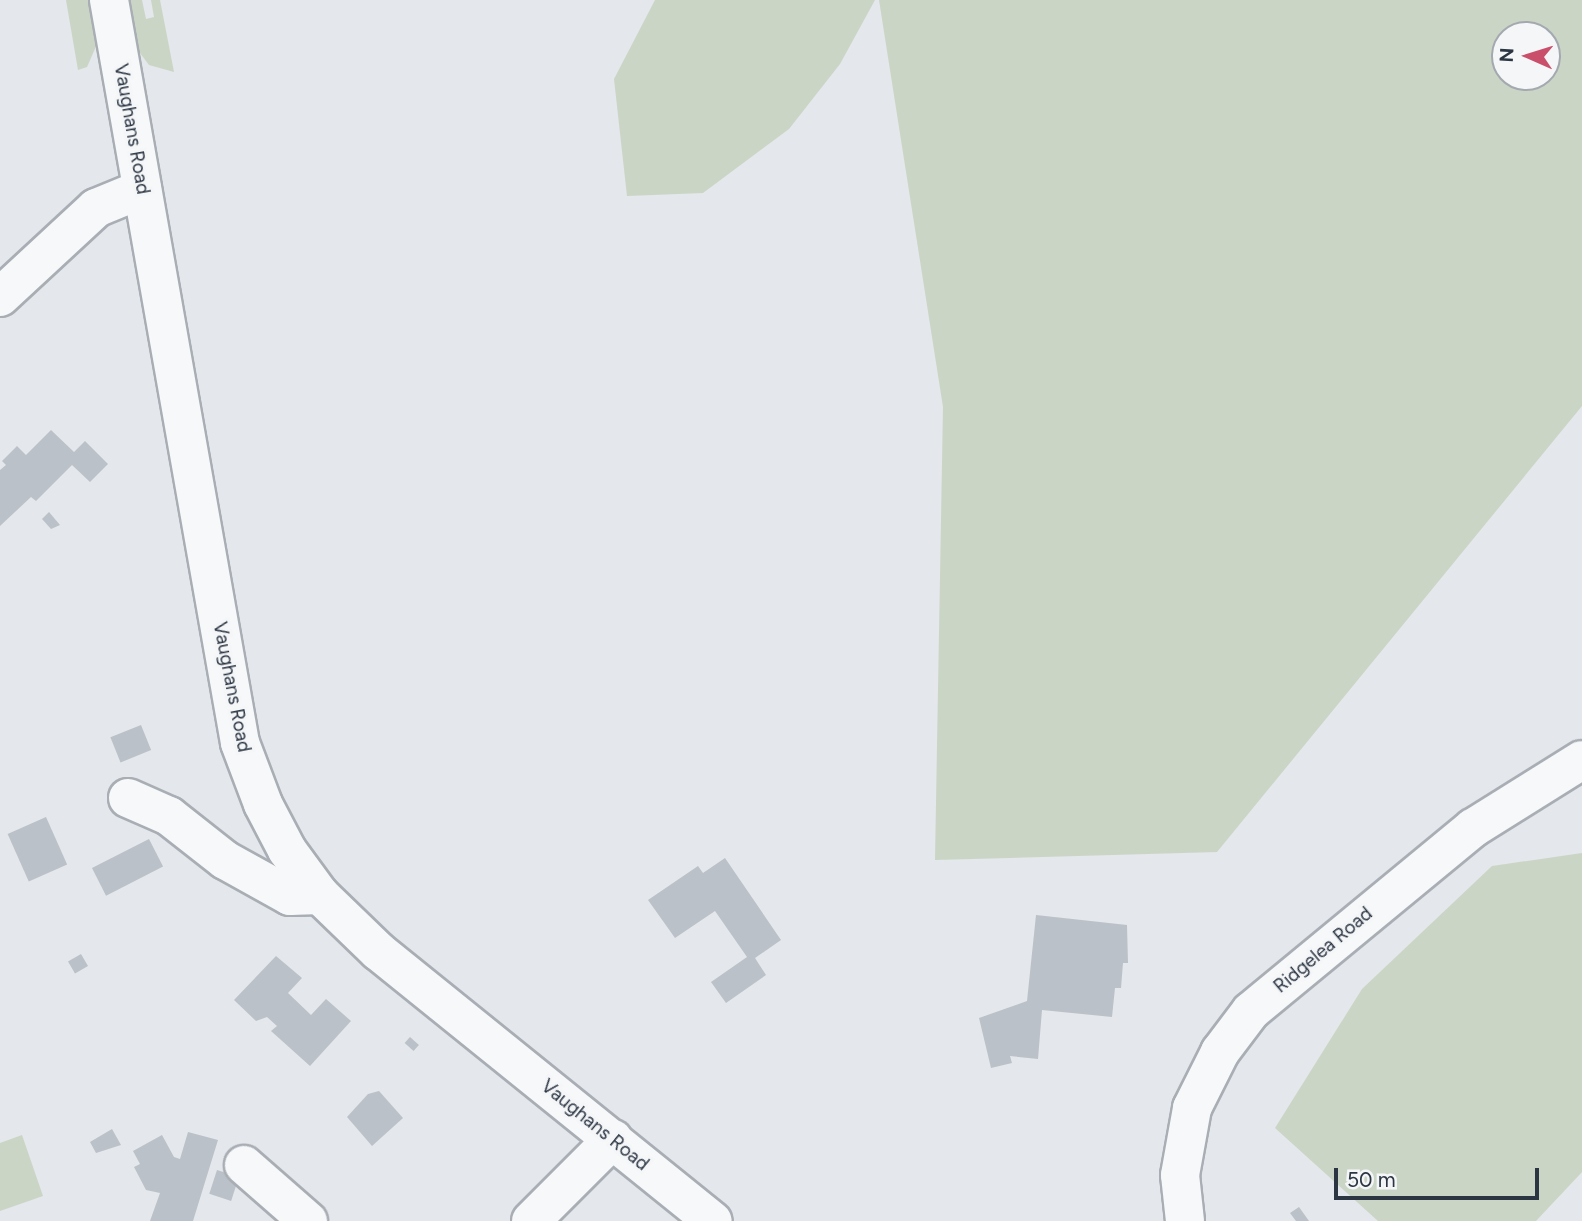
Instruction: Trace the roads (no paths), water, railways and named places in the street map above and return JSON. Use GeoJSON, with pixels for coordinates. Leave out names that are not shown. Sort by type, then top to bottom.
{"type":"FeatureCollection","features":[{"type":"Feature","properties":{"kind":"street","name":"Vaughans Road"},"geometry":{"type":"LineString","coordinates":[[112,16],[240,743],[263,804],[287,850],[320,895],[378,951],[713,1221]]}},
{"type":"Feature","properties":{"kind":"street"},"geometry":{"type":"LineString","coordinates":[[0,297],[139,172]]}},
{"type":"Feature","properties":{"kind":"street","name":"Ridgelea Road"},"geometry":{"type":"LineString","coordinates":[[1185,1221],[1180,1175],[1192,1108],[1220,1052],[1251,1011],[1472,828],[1582,760]]}},
{"type":"Feature","properties":{"kind":"street"},"geometry":{"type":"LineString","coordinates":[[128,798],[169,816],[225,860],[290,896],[320,895]]}},
{"type":"Feature","properties":{"kind":"street"},"geometry":{"type":"LineString","coordinates":[[531,1221],[613,1139]]}},
{"type":"Feature","properties":{"kind":"street"},"geometry":{"type":"LineString","coordinates":[[244,1165],[308,1221]]}}]}
